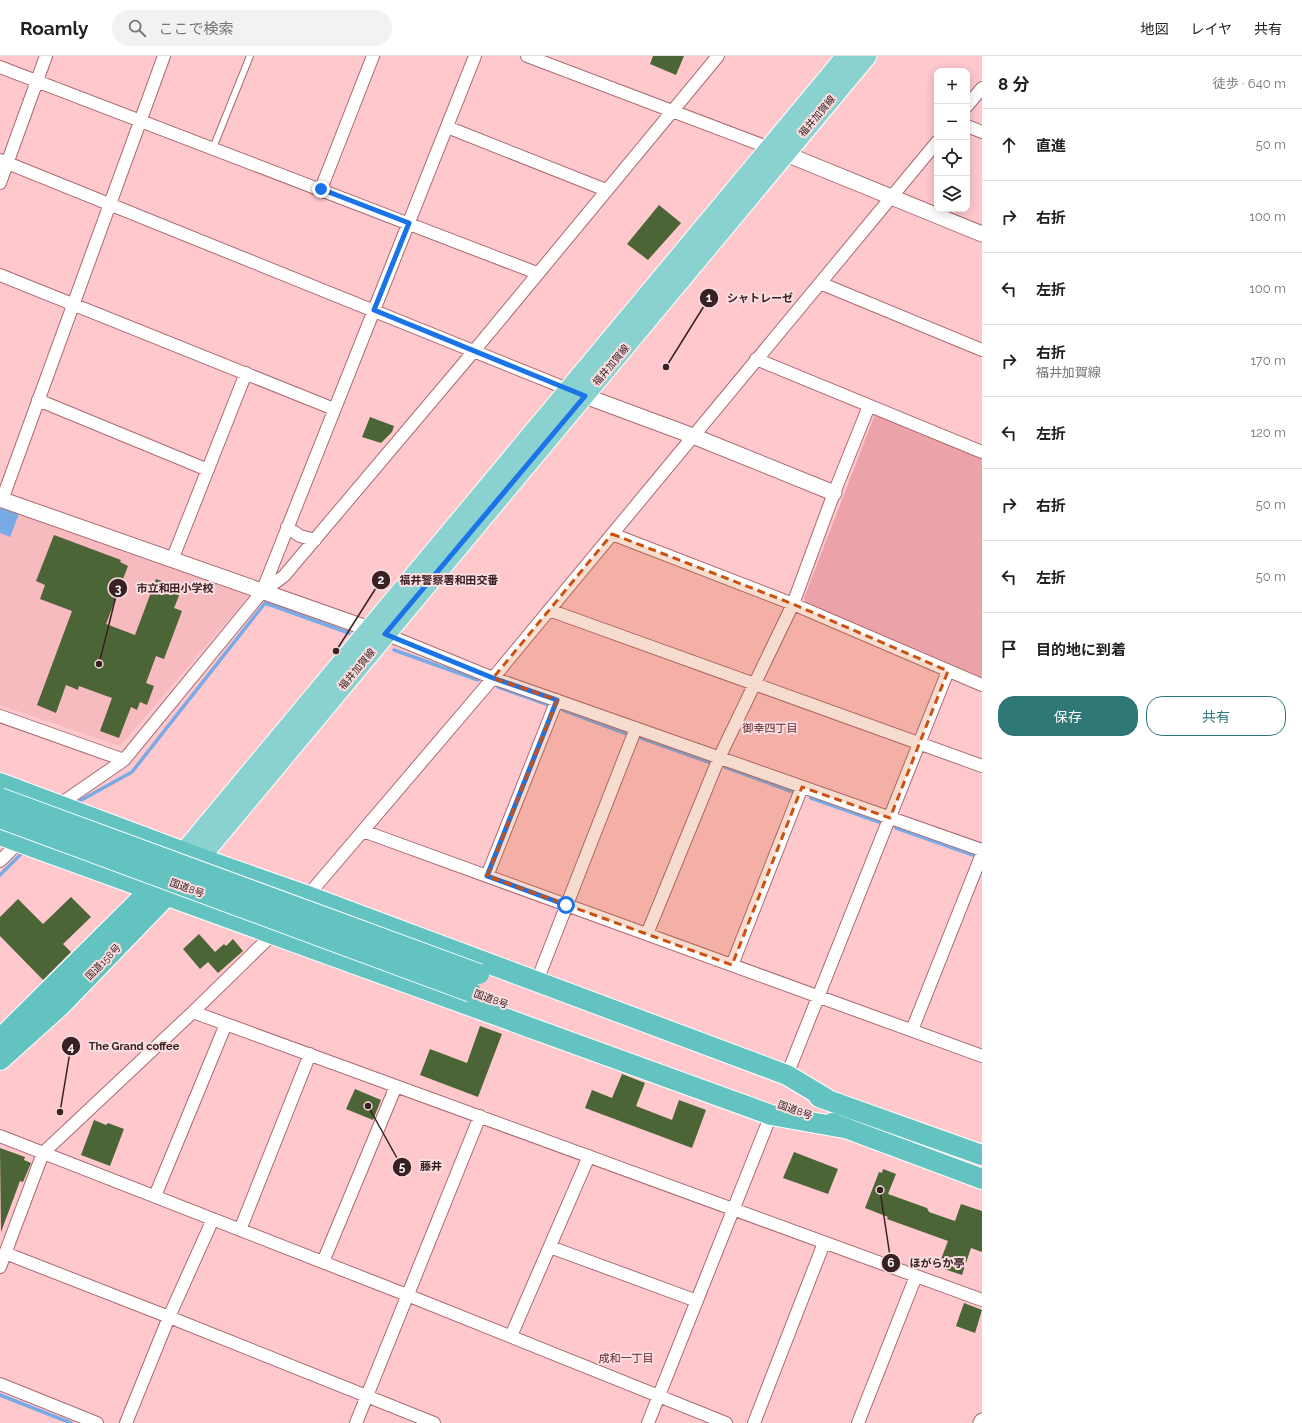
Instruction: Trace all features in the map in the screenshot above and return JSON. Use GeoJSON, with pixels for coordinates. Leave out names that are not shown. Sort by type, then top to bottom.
{"type":"FeatureCollection","features":[{"type":"Feature","properties":{"kind":"highway"},"geometry":{"type":"LineString","coordinates":[[0,783],[787,1074],[832,1102]]}},
{"type":"Feature","properties":{"kind":"highway","name":"国道8号"},"geometry":{"type":"LineString","coordinates":[[0,798],[479,974],[982,1155]]}},
{"type":"Feature","properties":{"kind":"highway","name":"国道8号"},"geometry":{"type":"LineString","coordinates":[[0,818],[982,1179]]}},
{"type":"Feature","properties":{"kind":"highway"},"geometry":{"type":"LineString","coordinates":[[0,835],[771,1115],[844,1128]]}},
{"type":"Feature","properties":{"kind":"highway","name":"国道158号"},"geometry":{"type":"LineString","coordinates":[[0,1060],[60,1006],[192,855]]}},
{"type":"Feature","properties":{"kind":"highway","name":"国道158号"},"geometry":{"type":"LineString","coordinates":[[0,1039],[159,893]]}},
{"type":"Feature","properties":{"kind":"main road","name":"福井加賀線"},"geometry":{"type":"LineString","coordinates":[[192,855],[777,151],[846,56]]}},
{"type":"Feature","properties":{"kind":"main road","name":"福井加賀線"},"geometry":{"type":"LineString","coordinates":[[777,151],[867,56]]}},
{"type":"Feature","properties":{"kind":"street"},"geometry":{"type":"LineString","coordinates":[[0,183],[4,161],[46,56]]}},
{"type":"Feature","properties":{"kind":"street"},"geometry":{"type":"LineString","coordinates":[[164,56],[1,500],[378,632],[493,678],[982,850]]}},
{"type":"Feature","properties":{"kind":"street"},"geometry":{"type":"LineString","coordinates":[[321,189],[373,56]]}},
{"type":"Feature","properties":{"kind":"street"},"geometry":{"type":"LineString","coordinates":[[262,592],[475,56]]}},
{"type":"Feature","properties":{"kind":"street"},"geometry":{"type":"LineString","coordinates":[[527,56],[777,151],[982,234]]}},
{"type":"Feature","properties":{"kind":"street"},"geometry":{"type":"LineString","coordinates":[[63,806],[66,800],[124,760],[262,592],[284,576],[315,540],[474,351],[718,56]]}},
{"type":"Feature","properties":{"kind":"street"},"geometry":{"type":"LineString","coordinates":[[0,67],[537,273]]}},
{"type":"Feature","properties":{"kind":"street"},"geometry":{"type":"LineString","coordinates":[[969,104],[982,88]]}},
{"type":"Feature","properties":{"kind":"street"},"geometry":{"type":"LineString","coordinates":[[447,127],[606,190]]}},
{"type":"Feature","properties":{"kind":"street"},"geometry":{"type":"LineString","coordinates":[[970,127],[982,132]]}},
{"type":"Feature","properties":{"kind":"street"},"geometry":{"type":"LineString","coordinates":[[0,1267],[42,1153],[193,1012],[273,934],[308,896],[493,678],[934,146]]}},
{"type":"Feature","properties":{"kind":"street"},"geometry":{"type":"LineString","coordinates":[[4,161],[474,351],[693,436],[834,493]]}},
{"type":"Feature","properties":{"kind":"street"},"geometry":{"type":"LineString","coordinates":[[0,275],[334,409]]}},
{"type":"Feature","properties":{"kind":"street"},"geometry":{"type":"LineString","coordinates":[[820,283],[982,350]]}},
{"type":"Feature","properties":{"kind":"street"},"geometry":{"type":"LineString","coordinates":[[756,359],[982,452]]}},
{"type":"Feature","properties":{"kind":"street"},"geometry":{"type":"LineString","coordinates":[[172,560],[246,374]]}},
{"type":"Feature","properties":{"kind":"street"},"geometry":{"type":"LineString","coordinates":[[38,400],[208,470]]}},
{"type":"Feature","properties":{"kind":"street"},"geometry":{"type":"LineString","coordinates":[[647,934],[719,758],[792,604],[869,406]]}},
{"type":"Feature","properties":{"kind":"street"},"geometry":{"type":"LineString","coordinates":[[287,527],[300,536],[315,540]]}},
{"type":"Feature","properties":{"kind":"street"},"geometry":{"type":"LineString","coordinates":[[612,534],[792,604],[948,672],[982,685]]}},
{"type":"Feature","properties":{"kind":"street"},"geometry":{"type":"LineString","coordinates":[[549,610],[982,766]]}},
{"type":"Feature","properties":{"kind":"street"},"geometry":{"type":"LineString","coordinates":[[787,1074],[948,672]]}},
{"type":"Feature","properties":{"kind":"street"},"geometry":{"type":"LineString","coordinates":[[487,876],[557,700]]}},
{"type":"Feature","properties":{"kind":"street"},"geometry":{"type":"LineString","coordinates":[[0,716],[124,760]]}},
{"type":"Feature","properties":{"kind":"street"},"geometry":{"type":"LineString","coordinates":[[537,981],[636,728]]}},
{"type":"Feature","properties":{"kind":"street"},"geometry":{"type":"LineString","coordinates":[[732,965],[802,787]]}},
{"type":"Feature","properties":{"kind":"street"},"geometry":{"type":"LineString","coordinates":[[363,831],[982,1056]]}},
{"type":"Feature","properties":{"kind":"street"},"geometry":{"type":"LineString","coordinates":[[0,861],[19,842]]}},
{"type":"Feature","properties":{"kind":"street"},"geometry":{"type":"LineString","coordinates":[[912,1030],[982,854]]}},
{"type":"Feature","properties":{"kind":"street"},"geometry":{"type":"LineString","coordinates":[[193,1012],[982,1300]]}},
{"type":"Feature","properties":{"kind":"street"},"geometry":{"type":"LineString","coordinates":[[154,1196],[226,1024]]}},
{"type":"Feature","properties":{"kind":"street"},"geometry":{"type":"LineString","coordinates":[[240,1230],[310,1054]]}},
{"type":"Feature","properties":{"kind":"street"},"geometry":{"type":"LineString","coordinates":[[322,1262],[396,1086]]}},
{"type":"Feature","properties":{"kind":"street"},"geometry":{"type":"LineString","coordinates":[[648,1423],[771,1115]]}},
{"type":"Feature","properties":{"kind":"street"},"geometry":{"type":"LineString","coordinates":[[356,1423],[480,1116]]}},
{"type":"Feature","properties":{"kind":"street"},"geometry":{"type":"LineString","coordinates":[[0,1136],[511,1336],[726,1423]]}},
{"type":"Feature","properties":{"kind":"street"},"geometry":{"type":"LineString","coordinates":[[511,1336],[589,1156]]}},
{"type":"Feature","properties":{"kind":"street"},"geometry":{"type":"LineString","coordinates":[[126,1423],[169,1317],[213,1219]]}},
{"type":"Feature","properties":{"kind":"street"},"geometry":{"type":"LineString","coordinates":[[754,1423],[824,1243]]}},
{"type":"Feature","properties":{"kind":"street"},"geometry":{"type":"LineString","coordinates":[[550,1248],[697,1300]]}},
{"type":"Feature","properties":{"kind":"street"},"geometry":{"type":"LineString","coordinates":[[5,1253],[434,1423]]}},
{"type":"Feature","properties":{"kind":"street"},"geometry":{"type":"LineString","coordinates":[[858,1423],[916,1276]]}},
{"type":"Feature","properties":{"kind":"street"},"geometry":{"type":"LineString","coordinates":[[0,1384],[97,1423]]}},
{"type":"Feature","properties":{"kind":"lane"},"geometry":{"type":"LineString","coordinates":[[213,148],[250,56]]}},
{"type":"Feature","properties":{"kind":"highlighted area"},"geometry":{"type":"Polygon","coordinates":[[[612,534],[793,604],[948,671],[890,818],[802,787],[732,965],[487,876],[557,700],[493,678],[612,534]]]}},
{"type":"Feature","properties":{"kind":"shaded area"},"geometry":{"type":"Polygon","coordinates":[[[875,414],[982,459],[982,678],[807,606],[804,598],[875,414]]]}},
{"type":"Feature","properties":{"kind":"shaded area"},"geometry":{"type":"Polygon","coordinates":[[[0,505],[247,591],[248,597],[120,746],[0,705],[0,505]]]}},
{"type":"Feature","properties":{"kind":"water"},"geometry":{"type":"Polygon","coordinates":[[[0,507],[19,514],[10,537],[0,533],[0,507]]]}},
{"type":"Feature","properties":{"kind":"building"},"geometry":{"type":"Polygon","coordinates":[[[653,56],[684,56],[676,75],[650,64],[653,56]]]}},
{"type":"Feature","properties":{"kind":"building"},"geometry":{"type":"Polygon","coordinates":[[[659,205],[681,223],[648,260],[627,244],[659,205]]]}},
{"type":"Feature","properties":{"kind":"building"},"geometry":{"type":"Polygon","coordinates":[[[370,417],[394,426],[392,432],[381,443],[362,437],[370,417]]]}},
{"type":"Feature","properties":{"kind":"building"},"geometry":{"type":"Polygon","coordinates":[[[54,535],[121,560],[120,562],[128,566],[106,624],[135,635],[156,579],[182,588],[174,608],[182,611],[164,659],[156,656],[146,683],[154,686],[147,705],[140,702],[137,710],[131,707],[119,738],[100,731],[112,698],[79,686],[78,690],[66,685],[56,713],[37,705],[72,611],[40,599],[45,585],[36,581],[54,535]]]}},
{"type":"Feature","properties":{"kind":"building"},"geometry":{"type":"Polygon","coordinates":[[[71,897],[91,917],[63,944],[71,952],[43,980],[0,936],[0,917],[18,899],[43,924],[71,897]]]}},
{"type":"Feature","properties":{"kind":"building"},"geometry":{"type":"Polygon","coordinates":[[[199,934],[215,952],[224,944],[226,946],[233,939],[243,951],[218,973],[208,962],[200,969],[183,949],[199,934]]]}},
{"type":"Feature","properties":{"kind":"building"},"geometry":{"type":"Polygon","coordinates":[[[480,1026],[502,1034],[478,1097],[420,1075],[430,1049],[467,1063],[480,1026]]]}},
{"type":"Feature","properties":{"kind":"building"},"geometry":{"type":"Polygon","coordinates":[[[622,1074],[645,1083],[636,1106],[672,1120],[679,1100],[706,1110],[692,1148],[585,1108],[592,1090],[612,1098],[622,1074]]]}},
{"type":"Feature","properties":{"kind":"building"},"geometry":{"type":"Polygon","coordinates":[[[355,1089],[381,1100],[373,1120],[346,1109],[355,1089]]]}},
{"type":"Feature","properties":{"kind":"building"},"geometry":{"type":"Polygon","coordinates":[[[94,1120],[106,1125],[108,1123],[124,1129],[110,1166],[81,1155],[94,1120]]]}},
{"type":"Feature","properties":{"kind":"building"},"geometry":{"type":"Polygon","coordinates":[[[0,1148],[25,1157],[24,1160],[31,1163],[23,1182],[20,1181],[1,1232],[0,1148]]]}},
{"type":"Feature","properties":{"kind":"building"},"geometry":{"type":"Polygon","coordinates":[[[794,1152],[838,1169],[828,1194],[783,1178],[794,1152]]]}},
{"type":"Feature","properties":{"kind":"building"},"geometry":{"type":"Polygon","coordinates":[[[883,1169],[896,1174],[888,1194],[927,1208],[929,1212],[955,1221],[961,1204],[982,1211],[982,1252],[971,1248],[962,1275],[938,1267],[948,1241],[887,1219],[888,1217],[865,1208],[879,1172],[882,1173],[883,1169]]]}},
{"type":"Feature","properties":{"kind":"building"},"geometry":{"type":"Polygon","coordinates":[[[964,1303],[982,1310],[975,1333],[956,1326],[964,1303]]]}},
{"type":"Feature","properties":{"kind":"waterway"},"geometry":{"type":"LineString","coordinates":[[76,803],[132,772],[265,603],[349,633]]}},
{"type":"Feature","properties":{"kind":"waterway"},"geometry":{"type":"LineString","coordinates":[[394,650],[478,680]]}},
{"type":"Feature","properties":{"kind":"waterway"},"geometry":{"type":"LineString","coordinates":[[498,687],[549,705]]}},
{"type":"Feature","properties":{"kind":"waterway"},"geometry":{"type":"LineString","coordinates":[[563,710],[627,734]]}},
{"type":"Feature","properties":{"kind":"waterway"},"geometry":{"type":"LineString","coordinates":[[641,738],[711,763]]}},
{"type":"Feature","properties":{"kind":"waterway"},"geometry":{"type":"LineString","coordinates":[[725,767],[796,793]]}},
{"type":"Feature","properties":{"kind":"waterway"},"geometry":{"type":"LineString","coordinates":[[811,798],[882,823]]}},
{"type":"Feature","properties":{"kind":"waterway"},"geometry":{"type":"LineString","coordinates":[[896,828],[973,855]]}},
{"type":"Feature","properties":{"kind":"waterway"},"geometry":{"type":"LineString","coordinates":[[0,875],[22,853]]}},
{"type":"Feature","properties":{"kind":"waterway"},"geometry":{"type":"LineString","coordinates":[[0,1395],[71,1423]]}},
{"type":"Feature","properties":{"kind":"place","name":"シャトレーゼ"},"geometry":{"type":"Point","coordinates":[666,367]}},
{"type":"Feature","properties":{"kind":"place","name":"福井警察署和田交番"},"geometry":{"type":"Point","coordinates":[336,651]}},
{"type":"Feature","properties":{"kind":"place","name":"市立和田小学校"},"geometry":{"type":"Point","coordinates":[99,664]}},
{"type":"Feature","properties":{"kind":"place","name":"藤井"},"geometry":{"type":"Point","coordinates":[368,1106]}},
{"type":"Feature","properties":{"kind":"place","name":"The Grand coffee"},"geometry":{"type":"Point","coordinates":[60,1112]}},
{"type":"Feature","properties":{"kind":"place","name":"ほがらか亭"},"geometry":{"type":"Point","coordinates":[880,1190]}},
{"type":"Feature","properties":{"kind":"district","name":"御幸四丁目"},"geometry":{"type":"Point","coordinates":[770,728]}},
{"type":"Feature","properties":{"kind":"district","name":"成和一丁目"},"geometry":{"type":"Point","coordinates":[626,1358]}},
{"type":"Feature","properties":{"kind":"route"},"geometry":{"type":"LineString","coordinates":[[321,189],[409,223],[374,310],[585,396],[385,634],[493,678],[557,700],[487,876],[566,905]]}}]}
